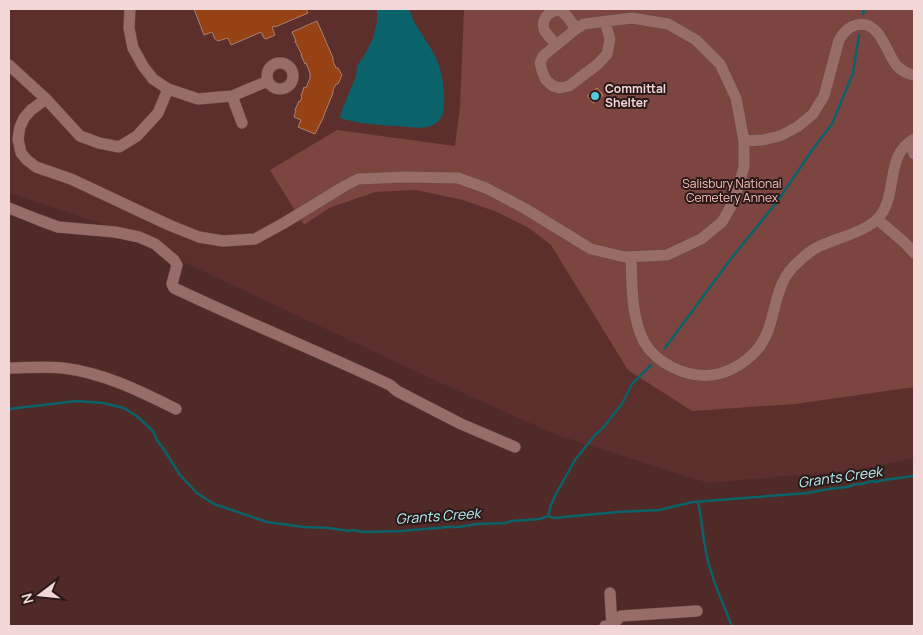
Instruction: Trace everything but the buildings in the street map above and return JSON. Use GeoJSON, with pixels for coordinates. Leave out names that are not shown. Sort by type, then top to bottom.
{"type":"FeatureCollection","features":[{"type":"Feature","properties":{"kind":"street"},"geometry":{"type":"LineString","coordinates":[[130,9],[129,28],[133,48],[142,66],[153,79],[168,89],[198,99],[232,96],[268,81]]}},
{"type":"Feature","properties":{"kind":"street"},"geometry":{"type":"LineString","coordinates":[[556,44],[544,29],[543,24],[549,13],[554,10],[560,10],[576,29]]}},
{"type":"Feature","properties":{"kind":"street"},"geometry":{"type":"LineString","coordinates":[[46,99],[30,110],[20,127],[18,139],[21,153],[27,160],[36,167],[71,178],[169,225],[199,237],[222,241],[255,239],[358,180],[404,176],[458,178],[486,188],[524,208],[591,249],[625,257],[667,255],[701,239],[722,222],[734,201],[744,167],[744,141],[736,98],[720,64],[696,40],[668,24],[632,18],[584,24],[576,29],[543,56],[540,63],[546,80],[553,86],[560,88],[569,86],[598,64],[606,54],[610,39],[605,22]]}},
{"type":"Feature","properties":{"kind":"street"},"geometry":{"type":"LineString","coordinates":[[744,141],[763,140],[780,136],[796,127],[812,114],[824,96],[839,40],[843,33],[853,26],[859,24],[866,25],[876,31],[899,68],[914,75]]}},
{"type":"Feature","properties":{"kind":"street"},"geometry":{"type":"LineString","coordinates":[[9,65],[46,99],[80,136],[99,143],[119,147],[137,136],[158,113],[168,89]]}},
{"type":"Feature","properties":{"kind":"street"},"geometry":{"type":"LineString","coordinates":[[232,96],[242,123]]}},
{"type":"Feature","properties":{"kind":"street"},"geometry":{"type":"LineString","coordinates":[[631,257],[636,322],[645,342],[654,355],[672,368],[693,374],[712,375],[729,370],[745,361],[759,348],[768,332],[776,301],[791,269],[803,257],[818,247],[871,224],[880,216],[889,198],[897,159],[901,151],[911,140]]}},
{"type":"Feature","properties":{"kind":"street"},"geometry":{"type":"LineString","coordinates":[[911,140],[914,154]]}},
{"type":"Feature","properties":{"kind":"street"},"geometry":{"type":"LineString","coordinates":[[9,208],[58,227],[114,232],[139,237],[155,244],[174,260],[177,265],[172,284],[174,288],[331,357],[461,424],[515,447]]}},
{"type":"Feature","properties":{"kind":"street"},"geometry":{"type":"LineString","coordinates":[[877,219],[905,242],[914,253]]}},
{"type":"Feature","properties":{"kind":"street"},"geometry":{"type":"LineString","coordinates":[[9,368],[62,368],[85,372],[126,384],[176,409]]}},
{"type":"Feature","properties":{"kind":"street"},"geometry":{"type":"LineString","coordinates":[[610,593],[610,626]]}},
{"type":"Feature","properties":{"kind":"street"},"geometry":{"type":"LineString","coordinates":[[610,626],[621,616],[697,611]]}},
{"type":"Feature","properties":{"kind":"shaded area"},"geometry":{"type":"Polygon","coordinates":[[[9,9],[914,9],[914,458],[855,470],[708,483],[557,435],[456,390],[100,223],[9,193],[9,9]]]}},
{"type":"Feature","properties":{"kind":"green space","name":"Salisbury National Cemetery Annex"},"geometry":{"type":"Polygon","coordinates":[[[464,9],[914,9],[914,387],[795,404],[692,411],[628,370],[551,245],[529,228],[497,212],[463,200],[416,190],[375,192],[329,208],[304,225],[270,170],[337,130],[455,146],[460,107],[464,9]]]}},
{"type":"Feature","properties":{"kind":"water"},"geometry":{"type":"Polygon","coordinates":[[[377,9],[409,9],[415,23],[435,56],[440,68],[444,89],[444,104],[441,118],[432,126],[419,128],[380,125],[340,118],[356,76],[357,66],[373,38],[377,22],[377,9]]]}},
{"type":"Feature","properties":{"kind":"waterway"},"geometry":{"type":"LineString","coordinates":[[863,14],[864,9]]}},
{"type":"Feature","properties":{"kind":"waterway"},"geometry":{"type":"LineString","coordinates":[[665,348],[733,256],[777,202],[832,124],[853,73],[859,35]]}},
{"type":"Feature","properties":{"kind":"waterway"},"geometry":{"type":"LineString","coordinates":[[548,516],[556,494],[575,460],[622,404],[632,384],[651,365]]}},
{"type":"Feature","properties":{"kind":"waterway","name":"Grants Creek"},"geometry":{"type":"LineString","coordinates":[[9,409],[77,401],[103,403],[124,408],[138,417],[153,431],[180,475],[197,493],[214,504],[267,522],[349,531],[401,531],[506,523],[540,519],[548,516],[554,518],[659,510],[693,502],[807,493],[872,481],[914,476]]}},
{"type":"Feature","properties":{"kind":"waterway"},"geometry":{"type":"LineString","coordinates":[[698,502],[708,560],[714,582],[731,626]]}},
{"type":"Feature","properties":{"kind":"place","name":"Committal Shelter"},"geometry":{"type":"Point","coordinates":[595,96]}}]}
